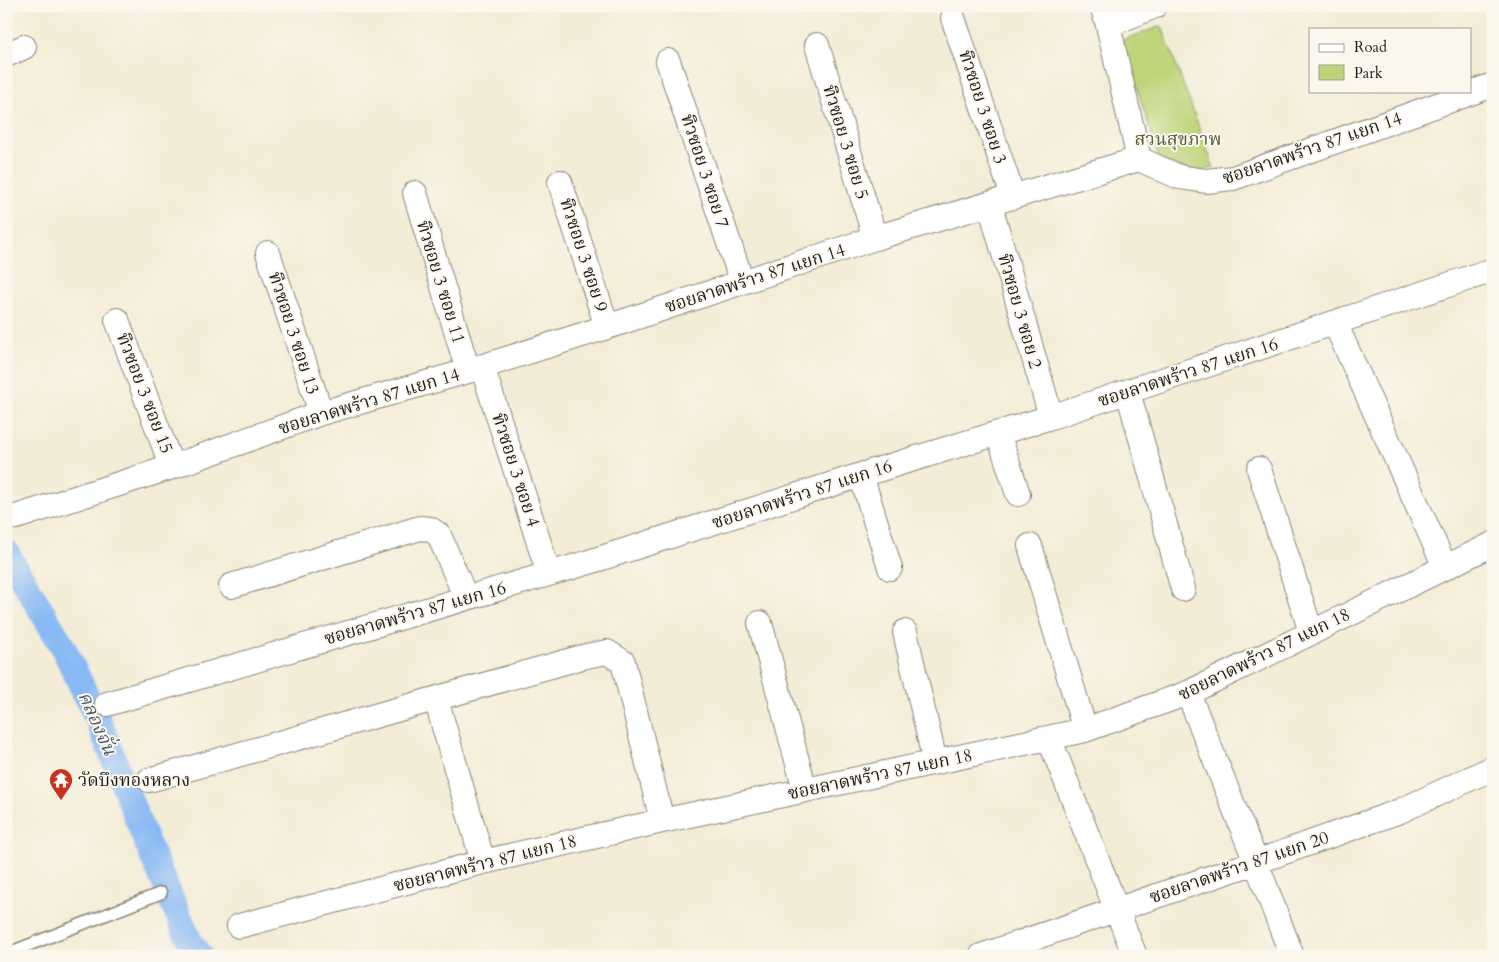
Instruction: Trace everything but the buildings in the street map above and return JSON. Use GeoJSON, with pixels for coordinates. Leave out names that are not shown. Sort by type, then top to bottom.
{"type":"FeatureCollection","features":[{"type":"Feature","properties":{"kind":"street"},"geometry":{"type":"LineString","coordinates":[[1138,160],[1105,16],[1155,6]]}},
{"type":"Feature","properties":{"kind":"street","name":"ทิวซอย 3 ซอย 3"},"geometry":{"type":"LineString","coordinates":[[953,18],[1013,197]]}},
{"type":"Feature","properties":{"kind":"street","name":"ทิวซอย 3 ซอย 5"},"geometry":{"type":"LineString","coordinates":[[817,45],[875,238]]}},
{"type":"Feature","properties":{"kind":"street","name":"ทิวซอย 3 ซอย 7"},"geometry":{"type":"LineString","coordinates":[[668,61],[742,282]]}},
{"type":"Feature","properties":{"kind":"street","name":"ซอยลาดพร้าว 87 แยก 14"},"geometry":{"type":"LineString","coordinates":[[16,517],[172,466],[321,412],[607,328],[875,238],[1138,160],[1179,178],[1206,181],[1233,178],[1493,85]]}},
{"type":"Feature","properties":{"kind":"street","name":"ทิวซอย 3 ซอย 9"},"geometry":{"type":"LineString","coordinates":[[560,182],[607,328]]}},
{"type":"Feature","properties":{"kind":"street","name":"ทิวซอย 3 ซอย 11"},"geometry":{"type":"LineString","coordinates":[[415,193],[475,368]]}},
{"type":"Feature","properties":{"kind":"street","name":"ทิวซอย 3 ซอย 2"},"geometry":{"type":"LineString","coordinates":[[990,204],[1051,417]]}},
{"type":"Feature","properties":{"kind":"street","name":"ทิวซอย 3 ซอย 13"},"geometry":{"type":"LineString","coordinates":[[268,253],[321,412]]}},
{"type":"Feature","properties":{"kind":"street","name":"ซอยลาดพร้าว 87 แยก 16"},"geometry":{"type":"LineString","coordinates":[[108,704],[549,574],[860,475],[1051,417],[1493,270]]}},
{"type":"Feature","properties":{"kind":"street","name":"ทิวซอย 3 ซอย 15"},"geometry":{"type":"LineString","coordinates":[[117,320],[172,466]]}},
{"type":"Feature","properties":{"kind":"street"},"geometry":{"type":"LineString","coordinates":[[1335,323],[1445,566]]}},
{"type":"Feature","properties":{"kind":"street","name":"ทิวซอย 3 ซอย 4"},"geometry":{"type":"LineString","coordinates":[[475,368],[549,574]]}},
{"type":"Feature","properties":{"kind":"street"},"geometry":{"type":"LineString","coordinates":[[1128,392],[1183,589]]}},
{"type":"Feature","properties":{"kind":"street"},"geometry":{"type":"LineString","coordinates":[[998,433],[1018,494]]}},
{"type":"Feature","properties":{"kind":"street"},"geometry":{"type":"LineString","coordinates":[[1259,469],[1311,632]]}},
{"type":"Feature","properties":{"kind":"street"},"geometry":{"type":"LineString","coordinates":[[860,475],[890,568]]}},
{"type":"Feature","properties":{"kind":"street"},"geometry":{"type":"LineString","coordinates":[[231,586],[420,528],[430,529],[439,535],[466,598]]}},
{"type":"Feature","properties":{"kind":"street","name":"ซอยลาดพร้าว 87 แยก 18"},"geometry":{"type":"LineString","coordinates":[[239,926],[483,862],[662,821],[1085,730],[1188,693],[1493,544]]}},
{"type":"Feature","properties":{"kind":"street"},"geometry":{"type":"LineString","coordinates":[[1030,546],[1085,730]]}},
{"type":"Feature","properties":{"kind":"street"},"geometry":{"type":"LineString","coordinates":[[760,623],[805,790]]}},
{"type":"Feature","properties":{"kind":"street"},"geometry":{"type":"LineString","coordinates":[[905,632],[935,762]]}},
{"type":"Feature","properties":{"kind":"street"},"geometry":{"type":"LineString","coordinates":[[149,780],[586,656],[607,652],[623,662],[662,821]]}},
{"type":"Feature","properties":{"kind":"street"},"geometry":{"type":"LineString","coordinates":[[1188,693],[1292,956]]}},
{"type":"Feature","properties":{"kind":"street"},"geometry":{"type":"LineString","coordinates":[[436,700],[483,862]]}},
{"type":"Feature","properties":{"kind":"street"},"geometry":{"type":"LineString","coordinates":[[1049,738],[1135,956]]}},
{"type":"Feature","properties":{"kind":"street","name":"ซอยลาดพร้าว 87 แยก 20"},"geometry":{"type":"LineString","coordinates":[[981,956],[1400,811],[1493,768]]}},
{"type":"Feature","properties":{"kind":"lane"},"geometry":{"type":"LineString","coordinates":[[6,954],[160,893]]}},
{"type":"Feature","properties":{"kind":"green space","name":"สวนสุขภาพ"},"geometry":{"type":"Polygon","coordinates":[[[1162,26],[1214,168],[1195,172],[1160,161],[1122,40],[1162,26]]]}},
{"type":"Feature","properties":{"kind":"waterway","name":"คลองจั่น"},"geometry":{"type":"LineString","coordinates":[[6,552],[62,645],[99,722],[146,841],[190,942],[200,956]]}},
{"type":"Feature","properties":{"kind":"place","name":"วัดบึงทองหลาง"},"geometry":{"type":"Point","coordinates":[61,801]}}]}
